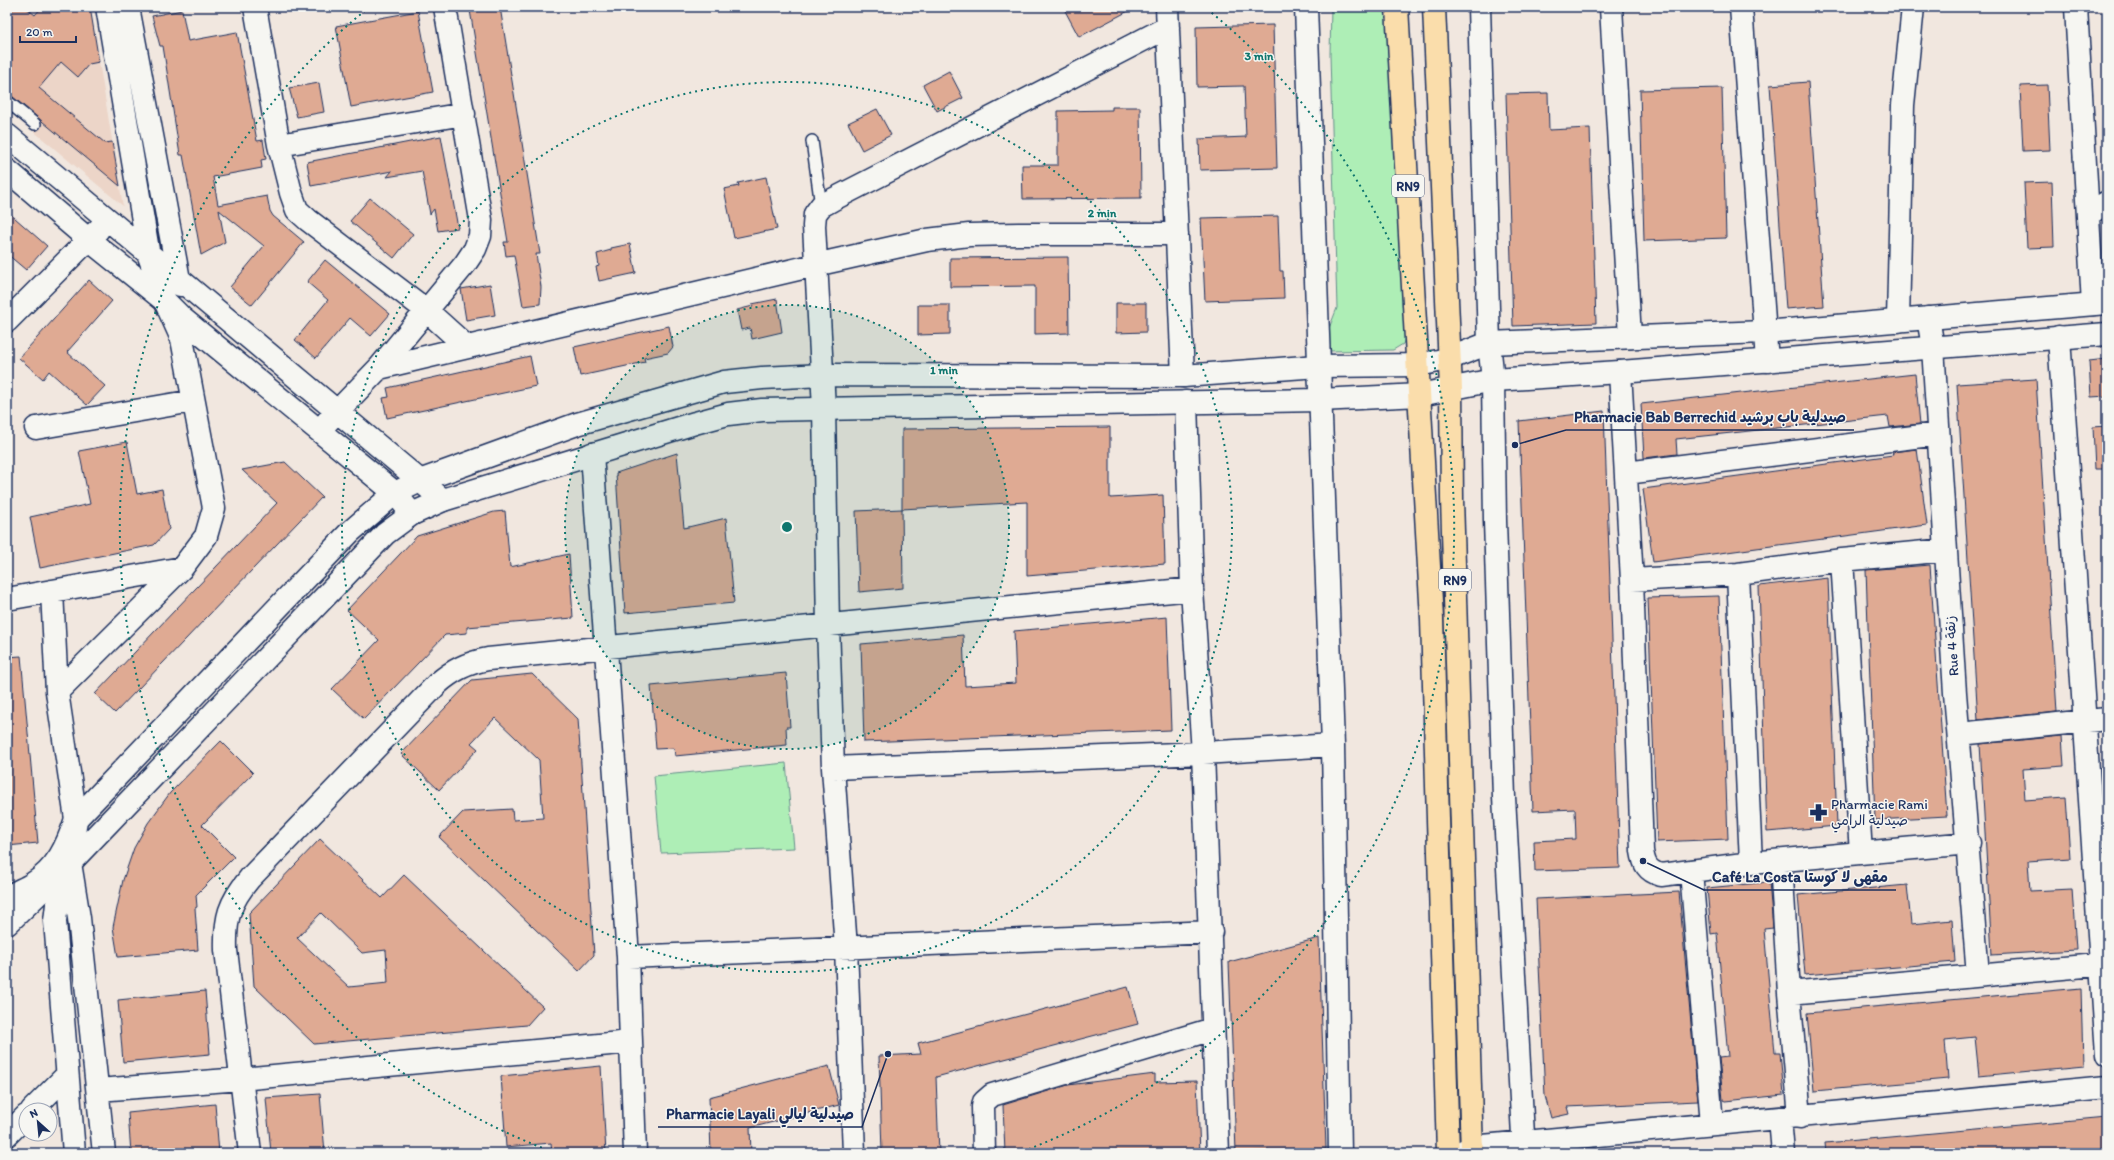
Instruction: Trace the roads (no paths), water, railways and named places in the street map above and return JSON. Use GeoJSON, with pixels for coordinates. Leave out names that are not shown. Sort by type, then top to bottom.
{"type":"FeatureCollection","features":[{"type":"Feature","properties":{"kind":"highway","name":"RN9"},"geometry":{"type":"LineString","coordinates":[[1397,7],[1432,619],[1448,1153]]}},
{"type":"Feature","properties":{"kind":"highway","name":"RN9"},"geometry":{"type":"LineString","coordinates":[[1434,7],[1448,359],[1451,389],[1452,507],[1468,1151]]}},
{"type":"Feature","properties":{"kind":"street"},"geometry":{"type":"LineString","coordinates":[[107,7],[150,256],[165,302],[182,329],[320,430],[395,493],[412,514]]}},
{"type":"Feature","properties":{"kind":"street"},"geometry":{"type":"LineString","coordinates":[[57,692],[182,568],[206,536],[214,508],[193,401],[182,329],[179,279],[128,7]]}},
{"type":"Feature","properties":{"kind":"street"},"geometry":{"type":"LineString","coordinates":[[254,7],[279,146],[291,193],[298,210],[302,215],[426,310],[467,348]]}},
{"type":"Feature","properties":{"kind":"street"},"geometry":{"type":"LineString","coordinates":[[320,430],[379,368],[465,264],[475,249],[480,236],[481,220],[445,7]]}},
{"type":"Feature","properties":{"kind":"street"},"geometry":{"type":"LineString","coordinates":[[1306,7],[1318,366],[1334,745],[1340,1153]]}},
{"type":"Feature","properties":{"kind":"street"},"geometry":{"type":"LineString","coordinates":[[1478,7],[1489,344],[1493,380],[1495,529],[1504,797],[1524,1148]]}},
{"type":"Feature","properties":{"kind":"street"},"geometry":{"type":"LineString","coordinates":[[1611,7],[1630,337]]}},
{"type":"Feature","properties":{"kind":"street"},"geometry":{"type":"LineString","coordinates":[[1741,7],[1767,361]]}},
{"type":"Feature","properties":{"kind":"street"},"geometry":{"type":"LineString","coordinates":[[1898,320],[1903,105],[1913,7]]}},
{"type":"Feature","properties":{"kind":"street"},"geometry":{"type":"LineString","coordinates":[[7,898],[32,884],[55,865],[69,839],[76,819],[350,532],[395,493],[422,480],[577,424],[686,391],[731,381],[822,375],[1183,376],[1318,366],[1418,365],[1448,359],[1489,344],[1764,332],[2100,304],[2088,215],[2076,7]]}},
{"type":"Feature","properties":{"kind":"street"},"geometry":{"type":"LineString","coordinates":[[854,1153],[846,948],[833,768],[828,626],[824,408],[815,265],[815,214],[821,206],[1167,17],[1183,376]]}},
{"type":"Feature","properties":{"kind":"street"},"geometry":{"type":"LineString","coordinates":[[279,146],[464,114]]}},
{"type":"Feature","properties":{"kind":"street"},"geometry":{"type":"LineString","coordinates":[[7,135],[150,256],[422,480],[443,500]]}},
{"type":"Feature","properties":{"kind":"street"},"geometry":{"type":"LineString","coordinates":[[7,170],[165,302]]}},
{"type":"Feature","properties":{"kind":"street"},"geometry":{"type":"LineString","coordinates":[[2088,215],[2107,202]]}},
{"type":"Feature","properties":{"kind":"street"},"geometry":{"type":"LineString","coordinates":[[7,321],[89,240],[108,219]]}},
{"type":"Feature","properties":{"kind":"street"},"geometry":{"type":"LineString","coordinates":[[379,368],[815,265],[928,240],[969,235],[1177,234]]}},
{"type":"Feature","properties":{"kind":"street","name":"Rue 4 زنقة"},"geometry":{"type":"LineString","coordinates":[[1928,318],[1933,347],[1959,734],[1969,843],[1978,975]]}},
{"type":"Feature","properties":{"kind":"street"},"geometry":{"type":"LineString","coordinates":[[7,924],[70,863],[385,534],[412,514],[443,500],[728,414],[762,410],[824,408],[1320,400],[1420,394],[1493,380],[1767,361],[2107,334]]}},
{"type":"Feature","properties":{"kind":"street"},"geometry":{"type":"LineString","coordinates":[[2059,337],[2084,721],[2103,964],[2107,1054]]}},
{"type":"Feature","properties":{"kind":"street"},"geometry":{"type":"LineString","coordinates":[[1620,372],[1632,580],[1644,861],[1648,868],[1653,873],[1661,875],[1751,863],[1781,862],[1969,843]]}},
{"type":"Feature","properties":{"kind":"street"},"geometry":{"type":"LineString","coordinates":[[36,428],[193,401]]}},
{"type":"Feature","properties":{"kind":"street"},"geometry":{"type":"LineString","coordinates":[[1186,402],[1192,589],[1203,753],[1211,932],[1218,1153]]}},
{"type":"Feature","properties":{"kind":"street"},"geometry":{"type":"LineString","coordinates":[[1626,473],[1938,434]]}},
{"type":"Feature","properties":{"kind":"street"},"geometry":{"type":"LineString","coordinates":[[592,454],[628,957],[635,1153]]}},
{"type":"Feature","properties":{"kind":"street"},"geometry":{"type":"LineString","coordinates":[[1632,580],[1738,574],[1842,560],[1946,550]]}},
{"type":"Feature","properties":{"kind":"street"},"geometry":{"type":"LineString","coordinates":[[1842,560],[1861,853]]}},
{"type":"Feature","properties":{"kind":"street"},"geometry":{"type":"LineString","coordinates":[[7,599],[182,568]]}},
{"type":"Feature","properties":{"kind":"street"},"geometry":{"type":"LineString","coordinates":[[1738,574],[1751,863]]}},
{"type":"Feature","properties":{"kind":"street"},"geometry":{"type":"LineString","coordinates":[[250,1153],[226,934],[226,920],[230,905],[250,878],[437,684],[454,670],[466,664],[488,659],[605,646],[828,626],[1192,589]]}},
{"type":"Feature","properties":{"kind":"street"},"geometry":{"type":"LineString","coordinates":[[52,591],[57,692],[76,819],[70,863],[58,896],[56,921],[74,1153]]}},
{"type":"Feature","properties":{"kind":"street"},"geometry":{"type":"LineString","coordinates":[[1959,734],[2107,719]]}},
{"type":"Feature","properties":{"kind":"street"},"geometry":{"type":"LineString","coordinates":[[833,768],[1203,753],[1334,745]]}},
{"type":"Feature","properties":{"kind":"street"},"geometry":{"type":"LineString","coordinates":[[1781,862],[1789,993],[1790,1118],[1783,1153]]}},
{"type":"Feature","properties":{"kind":"street"},"geometry":{"type":"LineString","coordinates":[[70,863],[79,918],[104,1153]]}},
{"type":"Feature","properties":{"kind":"street"},"geometry":{"type":"LineString","coordinates":[[1692,871],[1712,1124]]}},
{"type":"Feature","properties":{"kind":"street"},"geometry":{"type":"LineString","coordinates":[[628,957],[1211,932]]}},
{"type":"Feature","properties":{"kind":"street"},"geometry":{"type":"LineString","coordinates":[[1789,993],[2103,964]]}},
{"type":"Feature","properties":{"kind":"street"},"geometry":{"type":"LineString","coordinates":[[984,1153],[983,1107],[984,1102],[992,1095],[1213,1029]]}},
{"type":"Feature","properties":{"kind":"street"},"geometry":{"type":"LineString","coordinates":[[98,1090],[241,1079],[631,1042]]}},
{"type":"Feature","properties":{"kind":"street"},"geometry":{"type":"LineString","coordinates":[[40,1102],[67,1074]]}},
{"type":"Feature","properties":{"kind":"street"},"geometry":{"type":"LineString","coordinates":[[1468,1151],[1524,1148],[1712,1124],[1790,1118],[2107,1087]]}},
{"type":"Feature","properties":{"kind":"street"},"geometry":{"type":"LineString","coordinates":[[7,1135],[18,1124]]}},
{"type":"Feature","properties":{"kind":"lane"},"geometry":{"type":"LineString","coordinates":[[7,101],[35,124]]}},
{"type":"Feature","properties":{"kind":"lane"},"geometry":{"type":"LineString","coordinates":[[812,141],[821,206]]}},
{"type":"Feature","properties":{"kind":"place","name":"Pharmacie Bab Berrechid صيدلية باب برشيد"},"geometry":{"type":"Point","coordinates":[1515,445]}},
{"type":"Feature","properties":{"kind":"place","name":"Pharmacie Rami صيدلية الرامي"},"geometry":{"type":"Point","coordinates":[1818,812]}},
{"type":"Feature","properties":{"kind":"place","name":"Café La Costa مقهى لا كوستا"},"geometry":{"type":"Point","coordinates":[1643,861]}},
{"type":"Feature","properties":{"kind":"place","name":"Pharmacie Layali صيدلية ليالي"},"geometry":{"type":"Point","coordinates":[888,1054]}}]}
